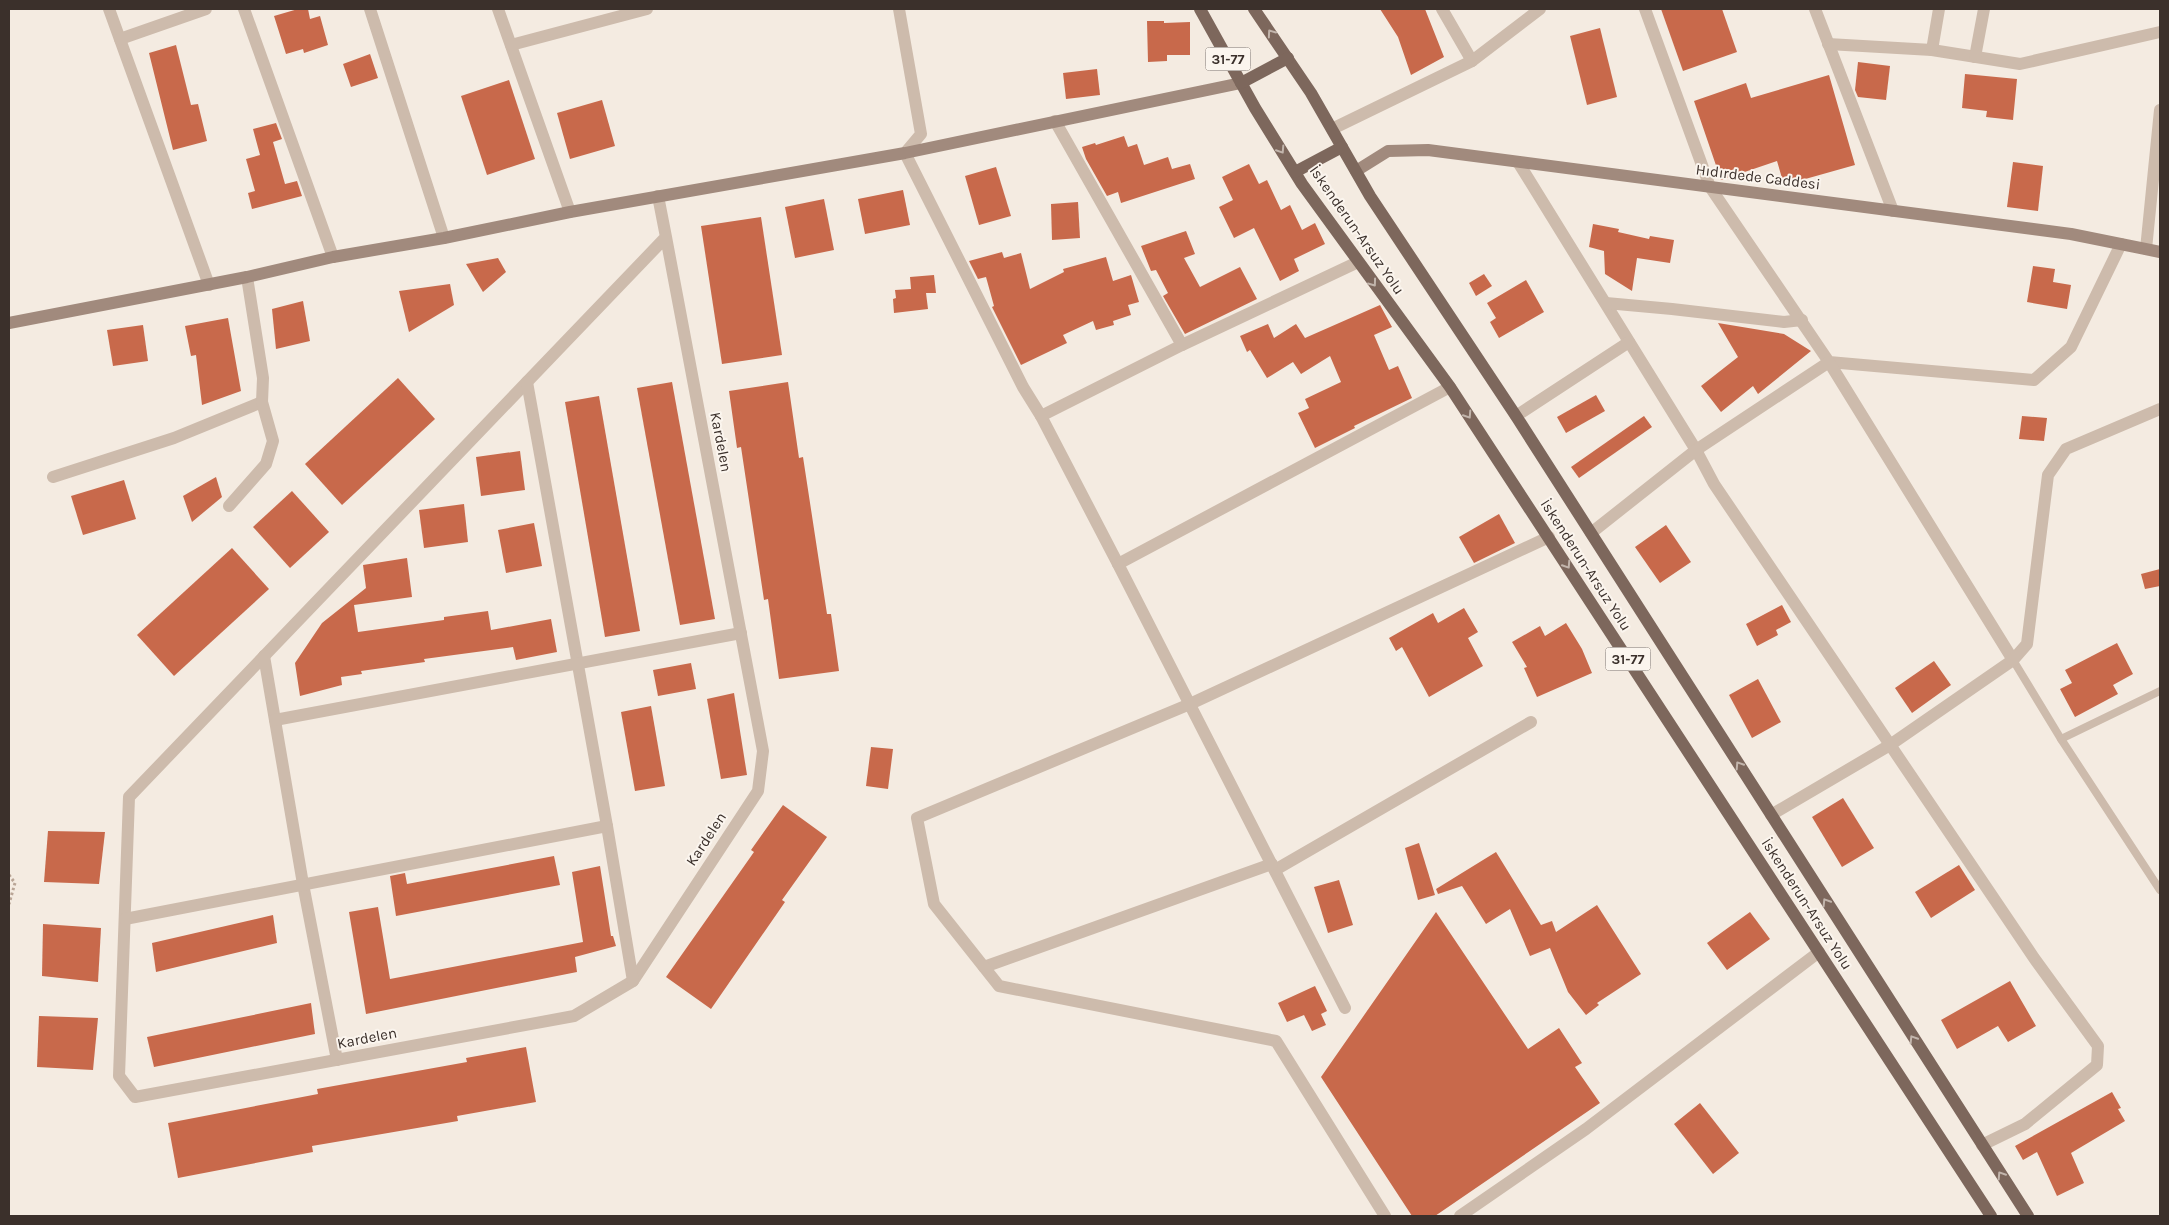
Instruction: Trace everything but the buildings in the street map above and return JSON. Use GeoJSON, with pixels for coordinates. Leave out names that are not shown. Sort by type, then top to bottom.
{"type":"FeatureCollection","features":[{"type":"Feature","properties":{"kind":"main road","name":"İskenderun-Arsuz Yolu"},"geometry":{"type":"LineString","coordinates":[[1200,9],[1241,83],[1295,172],[1358,262],[1450,387],[1991,1216]]}},
{"type":"Feature","properties":{"kind":"main road","name":"İskenderun-Arsuz Yolu"},"geometry":{"type":"LineString","coordinates":[[1254,9],[1288,58],[1356,170],[1516,416],[2028,1216]]}},
{"type":"Feature","properties":{"kind":"main road"},"geometry":{"type":"LineString","coordinates":[[1241,83],[1288,58]]}},
{"type":"Feature","properties":{"kind":"main road"},"geometry":{"type":"LineString","coordinates":[[1295,172],[1342,147]]}},
{"type":"Feature","properties":{"kind":"street"},"geometry":{"type":"LineString","coordinates":[[109,9],[209,285]]}},
{"type":"Feature","properties":{"kind":"street"},"geometry":{"type":"LineString","coordinates":[[120,39],[206,9]]}},
{"type":"Feature","properties":{"kind":"street"},"geometry":{"type":"LineString","coordinates":[[244,9],[334,257]]}},
{"type":"Feature","properties":{"kind":"street"},"geometry":{"type":"LineString","coordinates":[[370,9],[444,238]]}},
{"type":"Feature","properties":{"kind":"street"},"geometry":{"type":"LineString","coordinates":[[498,9],[570,212]]}},
{"type":"Feature","properties":{"kind":"street"},"geometry":{"type":"LineString","coordinates":[[511,45],[647,9]]}},
{"type":"Feature","properties":{"kind":"street"},"geometry":{"type":"LineString","coordinates":[[899,9],[921,134],[905,154]]}},
{"type":"Feature","properties":{"kind":"street"},"geometry":{"type":"LineString","coordinates":[[1442,9],[1472,61]]}},
{"type":"Feature","properties":{"kind":"street"},"geometry":{"type":"LineString","coordinates":[[1332,130],[1472,61],[1540,9]]}},
{"type":"Feature","properties":{"kind":"street"},"geometry":{"type":"LineString","coordinates":[[1645,9],[1710,187],[1830,362],[2013,660]]}},
{"type":"Feature","properties":{"kind":"street"},"geometry":{"type":"LineString","coordinates":[[1815,9],[1893,210]]}},
{"type":"Feature","properties":{"kind":"street"},"geometry":{"type":"LineString","coordinates":[[1932,50],[1939,9]]}},
{"type":"Feature","properties":{"kind":"street"},"geometry":{"type":"LineString","coordinates":[[1975,57],[1984,9]]}},
{"type":"Feature","properties":{"kind":"street"},"geometry":{"type":"LineString","coordinates":[[1828,44],[1932,50],[2020,64],[2160,32]]}},
{"type":"Feature","properties":{"kind":"street"},"geometry":{"type":"LineString","coordinates":[[9,323],[209,285],[334,257],[444,238],[570,212],[905,154],[1241,83]]}},
{"type":"Feature","properties":{"kind":"street"},"geometry":{"type":"LineString","coordinates":[[2146,249],[2160,110]]}},
{"type":"Feature","properties":{"kind":"street"},"geometry":{"type":"LineString","coordinates":[[1055,121],[1182,346]]}},
{"type":"Feature","properties":{"kind":"street","name":"Hıdırdede Caddesi"},"geometry":{"type":"LineString","coordinates":[[1356,170],[1388,151],[1428,150],[2071,234],[2160,252]]}},
{"type":"Feature","properties":{"kind":"street"},"geometry":{"type":"LineString","coordinates":[[905,154],[1023,388],[1041,416],[1118,564],[1345,1008]]}},
{"type":"Feature","properties":{"kind":"street"},"geometry":{"type":"LineString","coordinates":[[1518,162],[1696,450],[1714,484],[2034,958],[2098,1046],[2098,1066],[2025,1124],[1982,1145]]}},
{"type":"Feature","properties":{"kind":"street","name":"Kardelen"},"geometry":{"type":"LineString","coordinates":[[125,918],[119,1076],[135,1097],[574,1016],[633,981],[758,791],[763,751],[658,196]]}},
{"type":"Feature","properties":{"kind":"street"},"geometry":{"type":"LineString","coordinates":[[607,826],[125,918],[129,797],[666,237]]}},
{"type":"Feature","properties":{"kind":"street"},"geometry":{"type":"LineString","coordinates":[[1591,533],[1696,450],[1830,362],[2034,380],[2071,347],[2121,244]]}},
{"type":"Feature","properties":{"kind":"street"},"geometry":{"type":"LineString","coordinates":[[1041,416],[1358,262]]}},
{"type":"Feature","properties":{"kind":"street"},"geometry":{"type":"LineString","coordinates":[[229,506],[266,464],[273,441],[262,402],[263,378],[248,277]]}},
{"type":"Feature","properties":{"kind":"street"},"geometry":{"type":"LineString","coordinates":[[1606,304],[1672,309],[1784,322],[1802,320]]}},
{"type":"Feature","properties":{"kind":"street"},"geometry":{"type":"LineString","coordinates":[[1516,416],[1629,342]]}},
{"type":"Feature","properties":{"kind":"street"},"geometry":{"type":"LineString","coordinates":[[527,382],[633,981]]}},
{"type":"Feature","properties":{"kind":"street"},"geometry":{"type":"LineString","coordinates":[[1118,564],[1450,387]]}},
{"type":"Feature","properties":{"kind":"street"},"geometry":{"type":"LineString","coordinates":[[53,477],[174,438],[262,402]]}},
{"type":"Feature","properties":{"kind":"street"},"geometry":{"type":"LineString","coordinates":[[1771,815],[1890,745],[2013,660],[2027,644],[2048,475],[2066,449],[2160,409]]}},
{"type":"Feature","properties":{"kind":"street"},"geometry":{"type":"LineString","coordinates":[[1385,1216],[1276,1040],[999,986],[934,904],[917,818],[1190,704],[1549,537]]}},
{"type":"Feature","properties":{"kind":"street"},"geometry":{"type":"LineString","coordinates":[[275,720],[741,633]]}},
{"type":"Feature","properties":{"kind":"street"},"geometry":{"type":"LineString","coordinates":[[264,656],[303,884],[337,1060]]}},
{"type":"Feature","properties":{"kind":"street"},"geometry":{"type":"LineString","coordinates":[[984,968],[1273,867],[1531,722]]}},
{"type":"Feature","properties":{"kind":"street"},"geometry":{"type":"LineString","coordinates":[[1460,1216],[1586,1129],[1819,952]]}},
{"type":"Feature","properties":{"kind":"lane"},"geometry":{"type":"LineString","coordinates":[[2013,660],[2061,739],[2160,890]]}},
{"type":"Feature","properties":{"kind":"lane"},"geometry":{"type":"LineString","coordinates":[[2061,739],[2160,690]]}},
{"type":"Feature","properties":{"kind":"path"},"geometry":{"type":"LineString","coordinates":[[9,875],[15,883],[9,904]]}}]}
